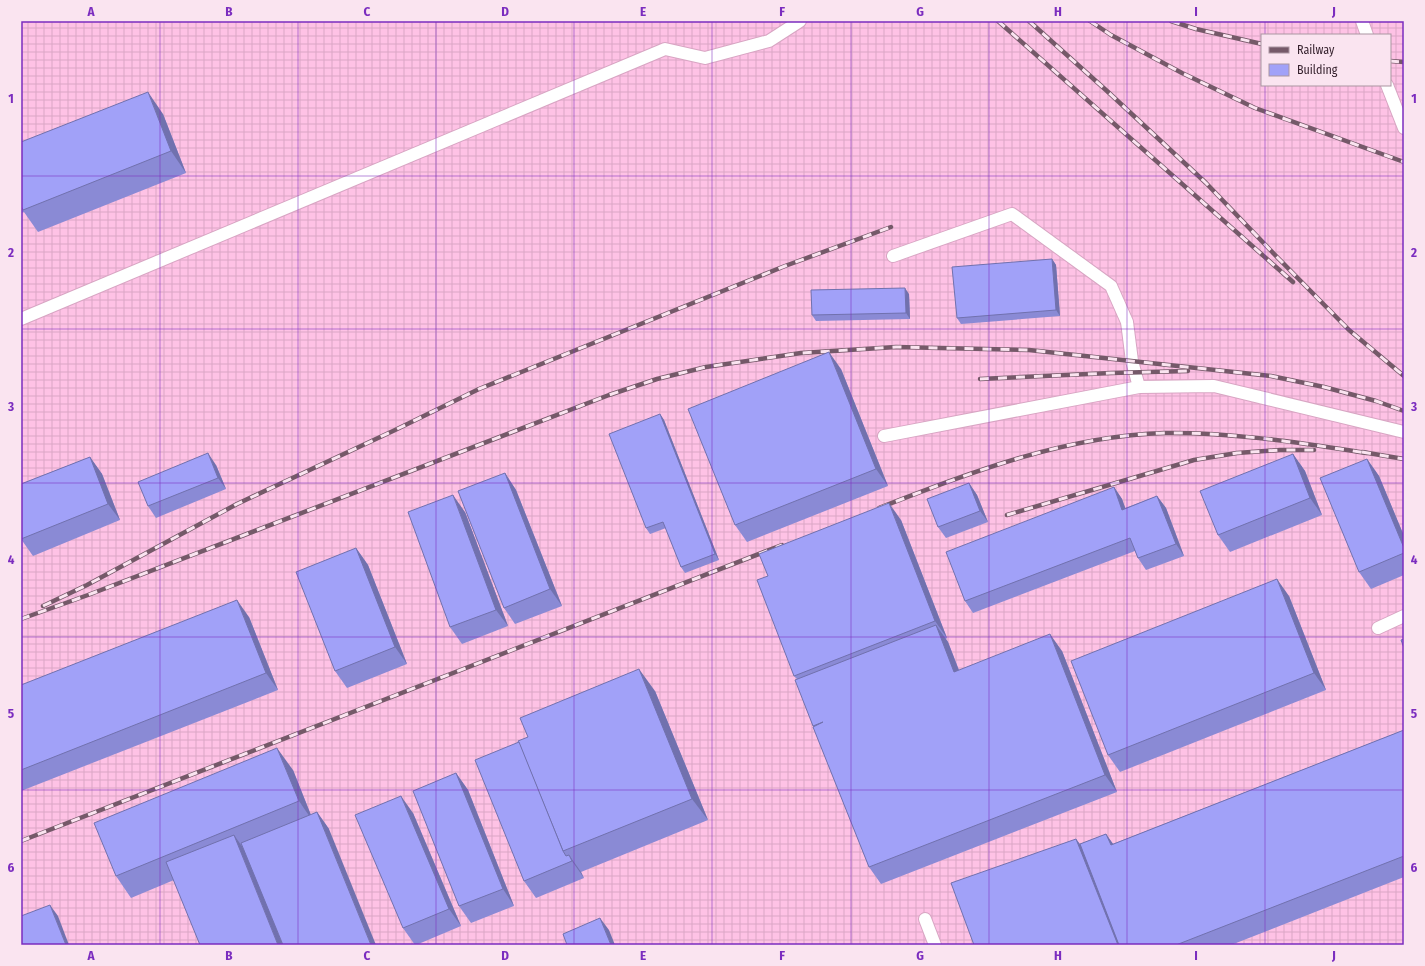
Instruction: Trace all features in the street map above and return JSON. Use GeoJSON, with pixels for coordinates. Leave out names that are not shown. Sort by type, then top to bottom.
{"type":"FeatureCollection","features":[{"type":"Feature","properties":{"kind":"lane"},"geometry":{"type":"LineString","coordinates":[[21,319],[665,49],[705,58],[769,41],[800,21]]}},
{"type":"Feature","properties":{"kind":"lane"},"geometry":{"type":"LineString","coordinates":[[1362,21],[1367,34]]}},
{"type":"Feature","properties":{"kind":"lane"},"geometry":{"type":"LineString","coordinates":[[1387,86],[1404,128]]}},
{"type":"Feature","properties":{"kind":"lane"},"geometry":{"type":"LineString","coordinates":[[893,256],[1012,214],[1111,286],[1127,322],[1132,361],[1139,386]]}},
{"type":"Feature","properties":{"kind":"lane"},"geometry":{"type":"LineString","coordinates":[[884,436],[1139,386],[1214,386],[1404,432]]}},
{"type":"Feature","properties":{"kind":"lane"},"geometry":{"type":"LineString","coordinates":[[1378,628],[1404,616]]}},
{"type":"Feature","properties":{"kind":"lane"},"geometry":{"type":"LineString","coordinates":[[924,919],[935,945]]}},
{"type":"Feature","properties":{"kind":"shaded area"},"geometry":{"type":"Polygon","coordinates":[[[21,21],[1404,21],[1404,945],[21,945],[21,21]]]}},
{"type":"Feature","properties":{"kind":"building"},"geometry":{"type":"Polygon","coordinates":[[[148,92],[171,151],[23,210],[21,206],[21,142],[148,92]]]}},
{"type":"Feature","properties":{"kind":"building"},"geometry":{"type":"Polygon","coordinates":[[[1052,259],[1056,310],[957,318],[952,267],[1052,259]]]}},
{"type":"Feature","properties":{"kind":"building"},"geometry":{"type":"Polygon","coordinates":[[[905,288],[906,313],[812,315],[811,290],[905,288]]]}},
{"type":"Feature","properties":{"kind":"building"},"geometry":{"type":"Polygon","coordinates":[[[829,352],[876,469],[735,525],[688,409],[829,352]]]}},
{"type":"Feature","properties":{"kind":"building"},"geometry":{"type":"Polygon","coordinates":[[[660,414],[715,554],[681,567],[663,522],[646,528],[609,434],[660,414]]]}},
{"type":"Feature","properties":{"kind":"building"},"geometry":{"type":"Polygon","coordinates":[[[208,453],[218,478],[148,506],[138,482],[208,453]]]}},
{"type":"Feature","properties":{"kind":"building"},"geometry":{"type":"Polygon","coordinates":[[[1293,454],[1310,498],[1218,535],[1200,491],[1293,454]]]}},
{"type":"Feature","properties":{"kind":"building"},"geometry":{"type":"Polygon","coordinates":[[[90,457],[108,504],[21,539],[21,484],[90,457]]]}},
{"type":"Feature","properties":{"kind":"building"},"geometry":{"type":"Polygon","coordinates":[[[1367,459],[1404,548],[1404,553],[1359,572],[1320,478],[1367,459]]]}},
{"type":"Feature","properties":{"kind":"building"},"geometry":{"type":"Polygon","coordinates":[[[505,473],[550,589],[504,608],[458,491],[505,473]]]}},
{"type":"Feature","properties":{"kind":"building"},"geometry":{"type":"Polygon","coordinates":[[[969,483],[980,511],[938,527],[927,499],[969,483]]]}},
{"type":"Feature","properties":{"kind":"building"},"geometry":{"type":"Polygon","coordinates":[[[1114,487],[1122,510],[1157,496],[1176,544],[1138,558],[1130,538],[965,601],[946,552],[1114,487]]]}},
{"type":"Feature","properties":{"kind":"building"},"geometry":{"type":"Polygon","coordinates":[[[453,495],[496,610],[450,627],[408,512],[453,495]]]}},
{"type":"Feature","properties":{"kind":"building"},"geometry":{"type":"Polygon","coordinates":[[[889,503],[935,621],[794,676],[757,580],[768,576],[759,554],[889,503]]]}},
{"type":"Feature","properties":{"kind":"building"},"geometry":{"type":"Polygon","coordinates":[[[356,548],[395,647],[335,671],[296,572],[356,548]]]}},
{"type":"Feature","properties":{"kind":"building"},"geometry":{"type":"Polygon","coordinates":[[[1277,579],[1314,673],[1108,755],[1071,661],[1277,579]]]}},
{"type":"Feature","properties":{"kind":"building"},"geometry":{"type":"Polygon","coordinates":[[[237,600],[266,673],[21,770],[21,685],[237,600]]]}},
{"type":"Feature","properties":{"kind":"building"},"geometry":{"type":"Polygon","coordinates":[[[936,625],[954,672],[1050,634],[1105,775],[869,867],[813,727],[823,722],[813,726],[795,680],[936,625]]]}},
{"type":"Feature","properties":{"kind":"building"},"geometry":{"type":"Polygon","coordinates":[[[1404,639],[1404,648],[1401,640],[1404,639]]]}},
{"type":"Feature","properties":{"kind":"building"},"geometry":{"type":"Polygon","coordinates":[[[639,669],[692,799],[563,851],[518,741],[528,737],[520,718],[639,669]]]}},
{"type":"Feature","properties":{"kind":"building"},"geometry":{"type":"Polygon","coordinates":[[[1404,730],[1404,856],[1176,945],[1119,945],[1080,844],[1106,834],[1111,845],[1404,730]]]}},
{"type":"Feature","properties":{"kind":"building"},"geometry":{"type":"Polygon","coordinates":[[[519,742],[563,851],[566,856],[569,855],[572,861],[524,881],[475,760],[519,742]]]}},
{"type":"Feature","properties":{"kind":"building"},"geometry":{"type":"Polygon","coordinates":[[[277,748],[299,801],[116,876],[94,823],[277,748]]]}},
{"type":"Feature","properties":{"kind":"building"},"geometry":{"type":"Polygon","coordinates":[[[456,773],[503,889],[459,906],[413,791],[456,773]]]}},
{"type":"Feature","properties":{"kind":"building"},"geometry":{"type":"Polygon","coordinates":[[[401,796],[449,909],[403,928],[355,815],[401,796]]]}},
{"type":"Feature","properties":{"kind":"building"},"geometry":{"type":"Polygon","coordinates":[[[317,812],[371,945],[283,945],[241,843],[317,812]]]}},
{"type":"Feature","properties":{"kind":"building"},"geometry":{"type":"Polygon","coordinates":[[[234,835],[278,945],[200,945],[166,862],[234,835]]]}},
{"type":"Feature","properties":{"kind":"building"},"geometry":{"type":"Polygon","coordinates":[[[1076,839],[1118,945],[974,945],[951,883],[1076,839]]]}},
{"type":"Feature","properties":{"kind":"building"},"geometry":{"type":"Polygon","coordinates":[[[50,905],[66,945],[21,945],[21,916],[50,905]]]}},
{"type":"Feature","properties":{"kind":"building"},"geometry":{"type":"Polygon","coordinates":[[[600,918],[611,945],[567,945],[563,934],[600,918]]]}},
{"type":"Feature","properties":{"kind":"railway"},"geometry":{"type":"LineString","coordinates":[[998,21],[1293,282]]}},
{"type":"Feature","properties":{"kind":"railway"},"geometry":{"type":"LineString","coordinates":[[1029,21],[1206,183],[1349,330],[1404,376]]}},
{"type":"Feature","properties":{"kind":"railway"},"geometry":{"type":"LineString","coordinates":[[1090,21],[1111,35],[1182,73],[1255,108],[1404,162]]}},
{"type":"Feature","properties":{"kind":"railway"},"geometry":{"type":"LineString","coordinates":[[1171,21],[1196,29],[1261,44]]}},
{"type":"Feature","properties":{"kind":"railway"},"geometry":{"type":"LineString","coordinates":[[1391,61],[1404,62]]}},
{"type":"Feature","properties":{"kind":"railway"},"geometry":{"type":"LineString","coordinates":[[43,606],[87,585],[237,504],[479,389],[785,266],[891,227]]}},
{"type":"Feature","properties":{"kind":"railway"},"geometry":{"type":"LineString","coordinates":[[21,619],[88,595],[609,395],[657,379],[706,367],[801,353],[896,347],[1029,350],[1271,376],[1324,387],[1376,401],[1404,411]]}},
{"type":"Feature","properties":{"kind":"railway"},"geometry":{"type":"LineString","coordinates":[[980,379],[1188,371]]}},
{"type":"Feature","properties":{"kind":"railway"},"geometry":{"type":"LineString","coordinates":[[879,508],[984,469],[1019,458],[1091,441],[1128,436],[1165,433],[1215,434],[1266,439],[1367,453]]}},
{"type":"Feature","properties":{"kind":"railway"},"geometry":{"type":"LineString","coordinates":[[1007,515],[1194,460],[1237,453],[1280,450],[1314,450]]}},
{"type":"Feature","properties":{"kind":"railway"},"geometry":{"type":"LineString","coordinates":[[1362,452],[1404,459]]}},
{"type":"Feature","properties":{"kind":"railway"},"geometry":{"type":"LineString","coordinates":[[21,841],[782,545]]}}]}
